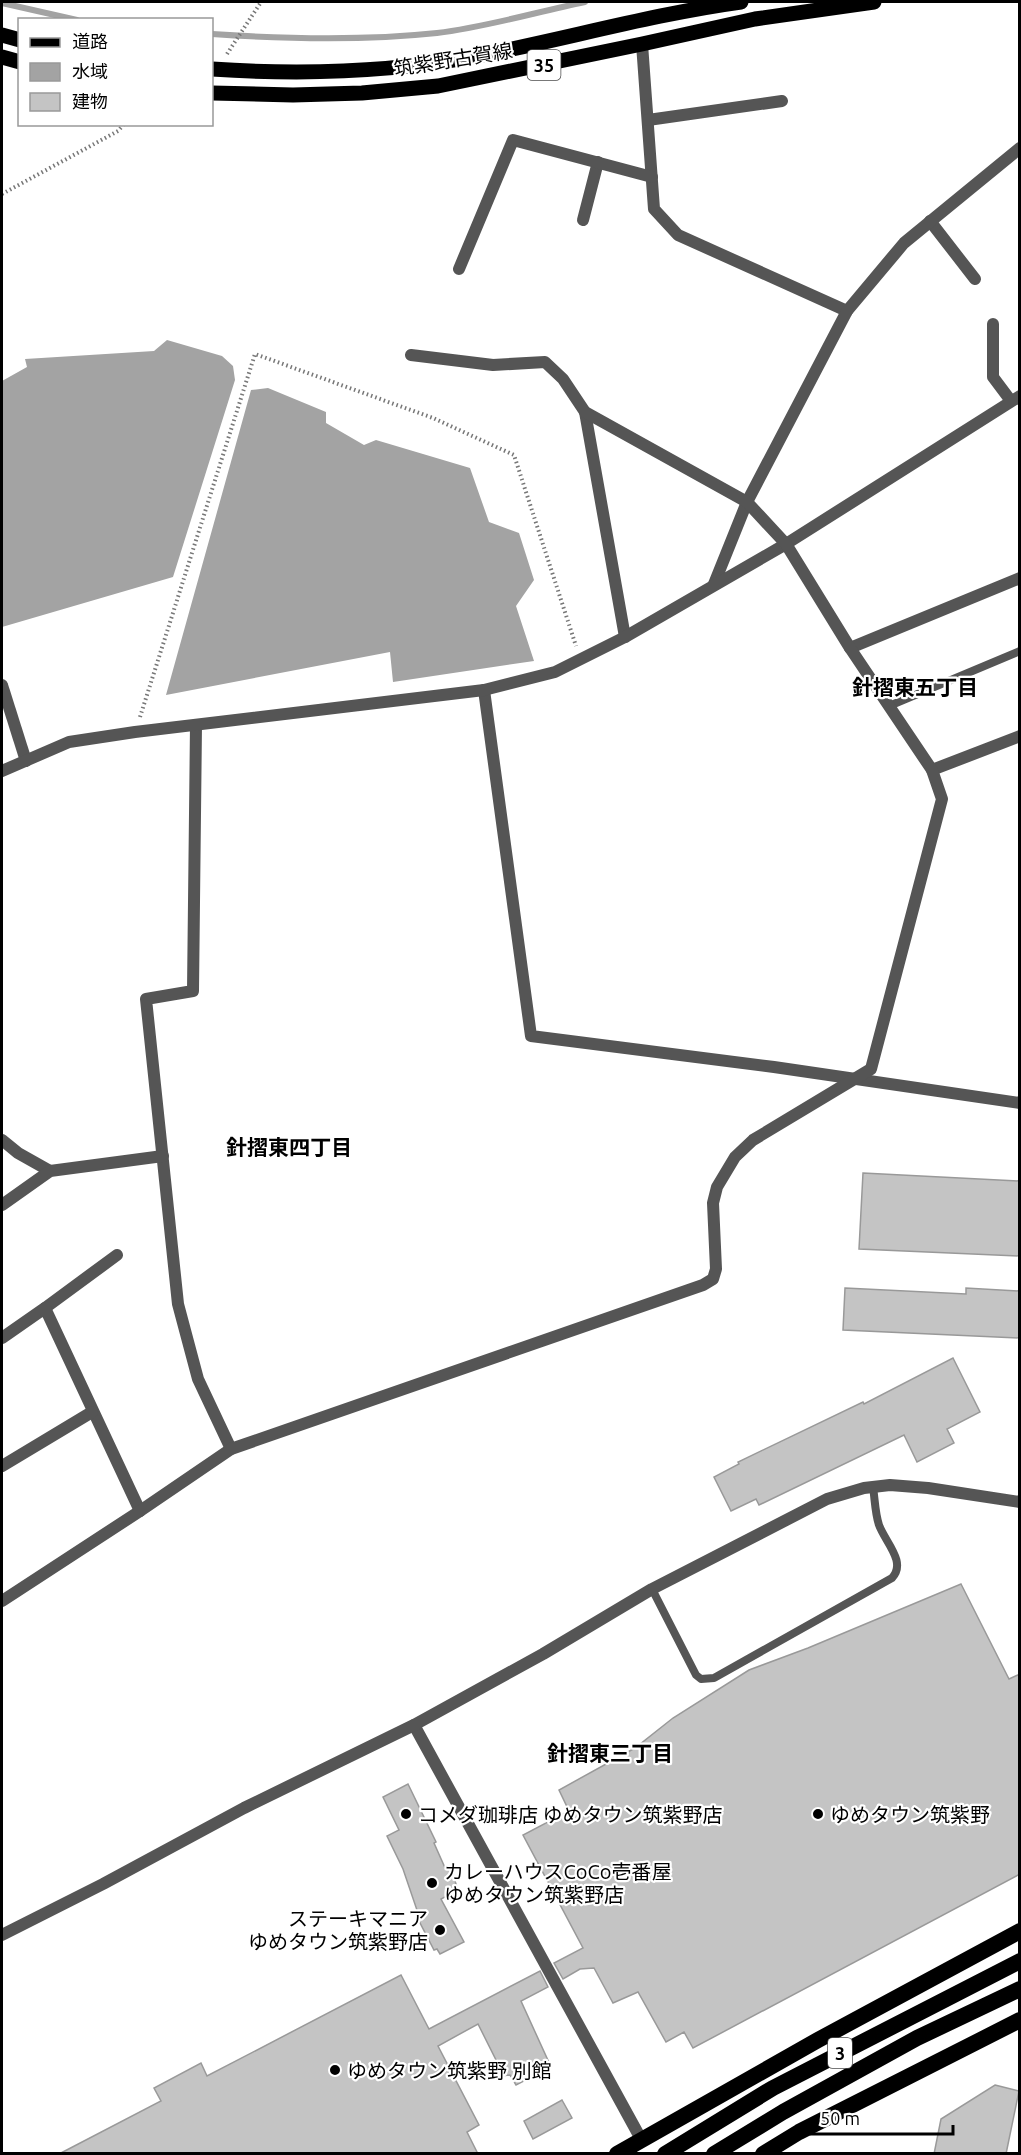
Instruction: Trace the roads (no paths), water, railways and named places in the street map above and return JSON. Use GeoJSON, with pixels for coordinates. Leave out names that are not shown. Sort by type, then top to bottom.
{"type":"FeatureCollection","features":[{"type":"Feature","properties":{"kind":"highway"},"geometry":{"type":"LineString","coordinates":[[617,2154],[818,2040],[1020,1931]]}},
{"type":"Feature","properties":{"kind":"highway","name":"3"},"geometry":{"type":"LineString","coordinates":[[665,2154],[773,2088],[1020,1961]]}},
{"type":"Feature","properties":{"kind":"highway","name":"3"},"geometry":{"type":"LineString","coordinates":[[714,2154],[783,2112],[917,2038],[1020,1989]]}},
{"type":"Feature","properties":{"kind":"highway"},"geometry":{"type":"LineString","coordinates":[[763,2154],[799,2132],[1020,2020]]}},
{"type":"Feature","properties":{"kind":"main road","name":"筑紫野古賀線"},"geometry":{"type":"LineString","coordinates":[[214,69],[314,71],[397,66],[454,59],[741,2]]}},
{"type":"Feature","properties":{"kind":"main road","name":"筑紫野古賀線"},"geometry":{"type":"LineString","coordinates":[[213,93],[293,95],[362,93],[438,86],[755,19],[874,2]]}},
{"type":"Feature","properties":{"kind":"main road"},"geometry":{"type":"LineString","coordinates":[[2,35],[18,39]]}},
{"type":"Feature","properties":{"kind":"main road"},"geometry":{"type":"LineString","coordinates":[[2,57],[18,61]]}},
{"type":"Feature","properties":{"kind":"street"},"geometry":{"type":"LineString","coordinates":[[642,44],[654,209],[678,235],[847,311]]}},
{"type":"Feature","properties":{"kind":"street"},"geometry":{"type":"LineString","coordinates":[[648,120],[782,101]]}},
{"type":"Feature","properties":{"kind":"street"},"geometry":{"type":"LineString","coordinates":[[459,269],[513,140],[651,177]]}},
{"type":"Feature","properties":{"kind":"street"},"geometry":{"type":"LineString","coordinates":[[714,584],[747,502],[847,311],[904,243],[1020,148]]}},
{"type":"Feature","properties":{"kind":"street"},"geometry":{"type":"LineString","coordinates":[[583,220],[598,162]]}},
{"type":"Feature","properties":{"kind":"street"},"geometry":{"type":"LineString","coordinates":[[930,221],[975,279]]}},
{"type":"Feature","properties":{"kind":"street"},"geometry":{"type":"LineString","coordinates":[[2,771],[69,742],[484,690],[555,672],[625,638],[786,544],[1015,398],[993,377],[993,324]]}},
{"type":"Feature","properties":{"kind":"street"},"geometry":{"type":"LineString","coordinates":[[411,355],[493,365],[545,362],[563,379],[585,412],[625,638]]}},
{"type":"Feature","properties":{"kind":"street"},"geometry":{"type":"LineString","coordinates":[[2,1601],[231,1449],[703,1285],[712,1279],[716,1269],[713,1203],[717,1187],[735,1157],[753,1140],[871,1070],[942,799],[932,770],[850,648],[786,544],[747,502],[585,412]]}},
{"type":"Feature","properties":{"kind":"street"},"geometry":{"type":"LineString","coordinates":[[850,648],[1020,578]]}},
{"type":"Feature","properties":{"kind":"street"},"geometry":{"type":"LineString","coordinates":[[2,686],[26,761]]}},
{"type":"Feature","properties":{"kind":"street"},"geometry":{"type":"LineString","coordinates":[[484,690],[531,1036],[1020,1103]]}},
{"type":"Feature","properties":{"kind":"street"},"geometry":{"type":"LineString","coordinates":[[196,725],[193,991],[146,999],[178,1304],[198,1379],[231,1449]]}},
{"type":"Feature","properties":{"kind":"street"},"geometry":{"type":"LineString","coordinates":[[932,770],[1020,736]]}},
{"type":"Feature","properties":{"kind":"street"},"geometry":{"type":"LineString","coordinates":[[2,1140],[18,1153],[50,1171]]}},
{"type":"Feature","properties":{"kind":"street"},"geometry":{"type":"LineString","coordinates":[[2,1205],[50,1171],[163,1156]]}},
{"type":"Feature","properties":{"kind":"street"},"geometry":{"type":"LineString","coordinates":[[2,1338],[117,1255]]}},
{"type":"Feature","properties":{"kind":"street"},"geometry":{"type":"LineString","coordinates":[[45,1308],[140,1511]]}},
{"type":"Feature","properties":{"kind":"street"},"geometry":{"type":"LineString","coordinates":[[2,1466],[92,1412]]}},
{"type":"Feature","properties":{"kind":"street"},"geometry":{"type":"LineString","coordinates":[[2,1935],[244,1808],[414,1725],[543,1654],[652,1589],[827,1500],[864,1488],[890,1485],[928,1488],[1020,1502]]}},
{"type":"Feature","properties":{"kind":"street"},"geometry":{"type":"LineString","coordinates":[[414,1725],[641,2139]]}},
{"type":"Feature","properties":{"kind":"lane"},"geometry":{"type":"LineString","coordinates":[[889,706],[1020,651]]}},
{"type":"Feature","properties":{"kind":"lane"},"geometry":{"type":"LineString","coordinates":[[652,1589],[696,1675],[701,1679],[714,1678],[892,1578],[897,1566],[895,1555],[880,1528],[873,1487]]}},
{"type":"Feature","properties":{"kind":"water"},"geometry":{"type":"Polygon","coordinates":[[[167,340],[222,356],[233,366],[235,380],[173,577],[2,627],[2,381],[27,367],[25,359],[154,351],[167,340]]]}},
{"type":"Feature","properties":{"kind":"water"},"geometry":{"type":"Polygon","coordinates":[[[268,388],[326,412],[326,423],[364,445],[376,440],[470,468],[489,522],[519,533],[534,580],[516,606],[534,661],[393,682],[390,652],[166,695],[251,390],[268,388]]]}},
{"type":"Feature","properties":{"kind":"waterway"},"geometry":{"type":"LineString","coordinates":[[213,34],[324,38],[409,36],[474,27],[585,2]]}},
{"type":"Feature","properties":{"kind":"waterway"},"geometry":{"type":"LineString","coordinates":[[2,3],[68,18]]}},
{"type":"Feature","properties":{"kind":"place","name":"コメダ珈琲店 ゆめタウン筑紫野店"},"geometry":{"type":"Point","coordinates":[406,1814]}},
{"type":"Feature","properties":{"kind":"place","name":"ゆめタウン筑紫野"},"geometry":{"type":"Point","coordinates":[818,1814]}},
{"type":"Feature","properties":{"kind":"place","name":"カレーハウスCoCo壱番屋 ゆめタウン筑紫野店"},"geometry":{"type":"Point","coordinates":[432,1883]}},
{"type":"Feature","properties":{"kind":"place","name":"ステーキマニア ゆめタウン筑紫野店"},"geometry":{"type":"Point","coordinates":[440,1930]}},
{"type":"Feature","properties":{"kind":"place","name":"ゆめタウン筑紫野 別館"},"geometry":{"type":"Point","coordinates":[335,2070]}},
{"type":"Feature","properties":{"kind":"district","name":"針摺東五丁目"},"geometry":{"type":"Point","coordinates":[915,687]}},
{"type":"Feature","properties":{"kind":"district","name":"針摺東四丁目"},"geometry":{"type":"Point","coordinates":[289,1147]}},
{"type":"Feature","properties":{"kind":"district","name":"針摺東三丁目"},"geometry":{"type":"Point","coordinates":[610,1753]}}]}
